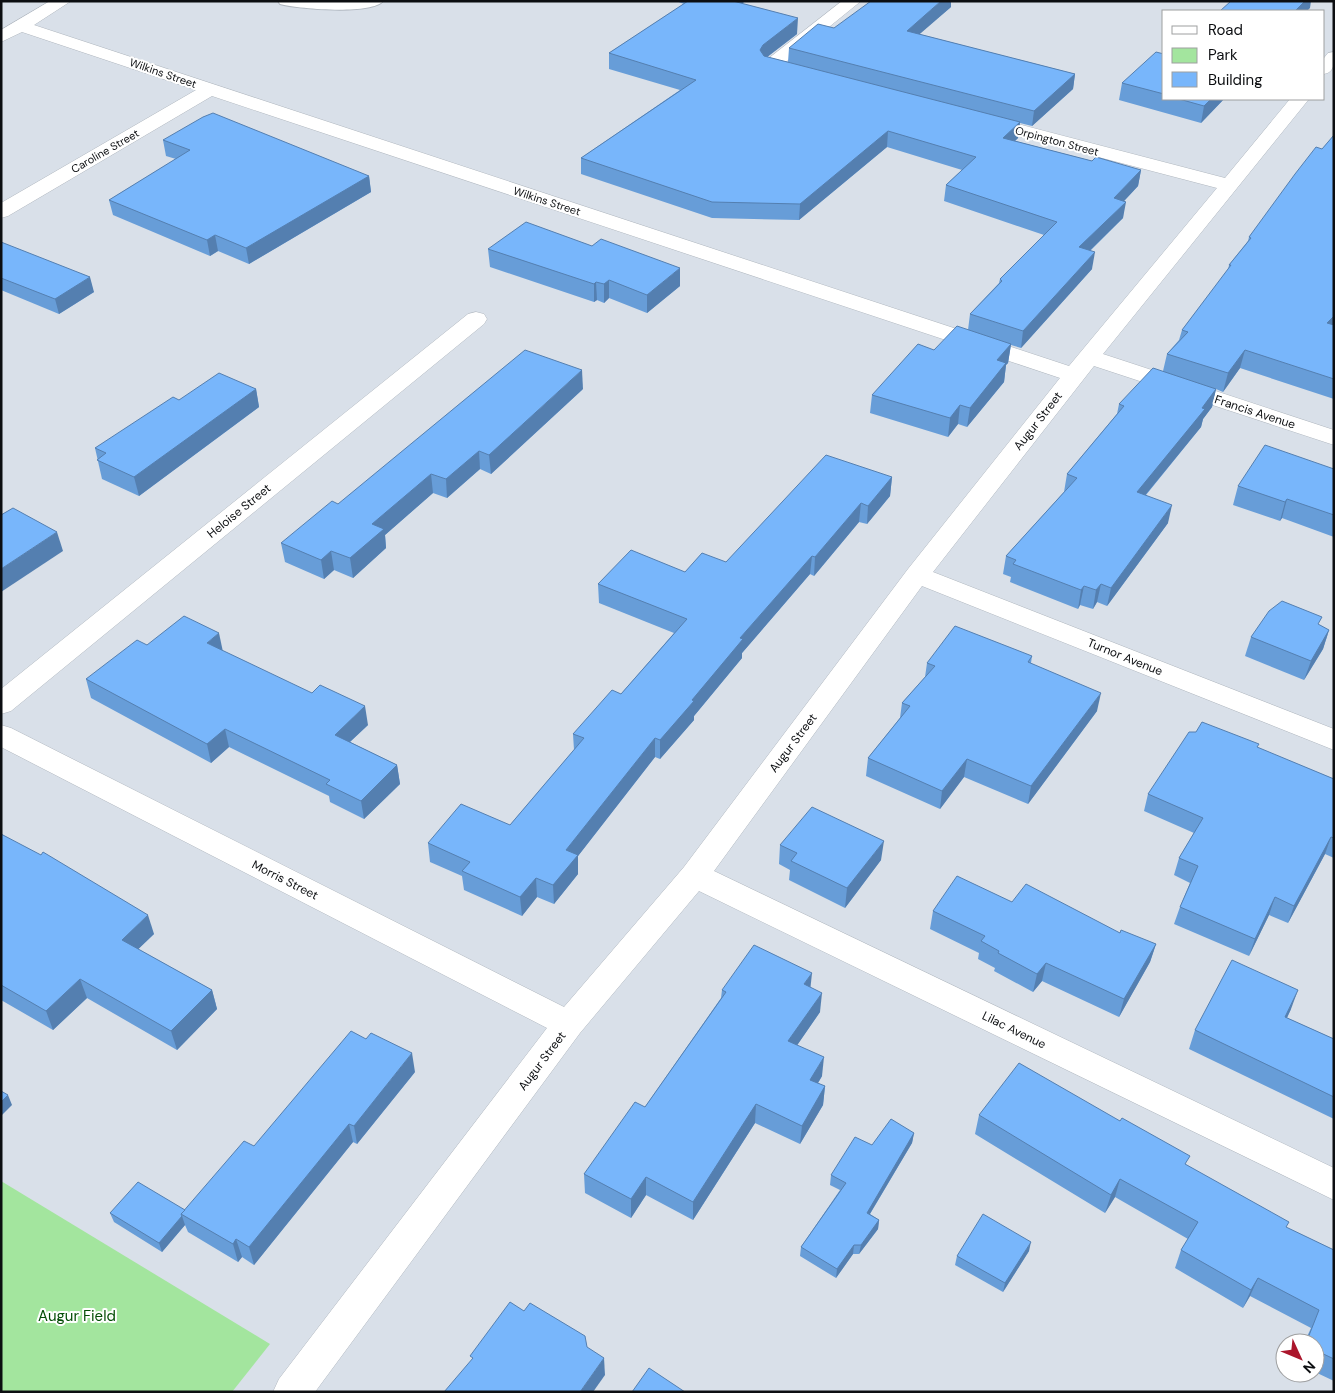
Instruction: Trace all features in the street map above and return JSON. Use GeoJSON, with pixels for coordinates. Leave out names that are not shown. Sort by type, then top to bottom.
{"type":"FeatureCollection","features":[{"type":"Feature","properties":{"kind":"street"},"geometry":{"type":"LineString","coordinates":[[1,37],[63,1]]}},
{"type":"Feature","properties":{"kind":"street"},"geometry":{"type":"LineString","coordinates":[[789,71],[770,66],[853,1]]}},
{"type":"Feature","properties":{"kind":"street","name":"Wilkins Street"},"geometry":{"type":"LineString","coordinates":[[20,26],[209,90],[1082,366]]}},
{"type":"Feature","properties":{"kind":"street"},"geometry":{"type":"LineString","coordinates":[[1325,68],[1334,57]]}},
{"type":"Feature","properties":{"kind":"street","name":"Caroline Street"},"geometry":{"type":"LineString","coordinates":[[1,212],[209,90]]}},
{"type":"Feature","properties":{"kind":"street","name":"Augur Street"},"geometry":{"type":"LineString","coordinates":[[292,1392],[569,1024],[694,875],[917,575],[1082,366],[1299,100]]}},
{"type":"Feature","properties":{"kind":"street","name":"Orpington Street"},"geometry":{"type":"LineString","coordinates":[[961,116],[1228,185]]}},
{"type":"Feature","properties":{"kind":"street","name":"Heloise Street"},"geometry":{"type":"LineString","coordinates":[[1,704],[476,319]]}},
{"type":"Feature","properties":{"kind":"street","name":"Francis Avenue"},"geometry":{"type":"LineString","coordinates":[[1082,366],[1334,438]]}},
{"type":"Feature","properties":{"kind":"street","name":"Turnor Avenue"},"geometry":{"type":"LineString","coordinates":[[917,575],[1334,740]]}},
{"type":"Feature","properties":{"kind":"street","name":"Morris Street"},"geometry":{"type":"LineString","coordinates":[[1,735],[569,1024]]}},
{"type":"Feature","properties":{"kind":"street","name":"Lilac Avenue"},"geometry":{"type":"LineString","coordinates":[[694,875],[1334,1186]]}},
{"type":"Feature","properties":{"kind":"lane"},"geometry":{"type":"LineString","coordinates":[[285,1],[299,5],[328,6],[376,1]]}},
{"type":"Feature","properties":{"kind":"green space","name":"Augur Field"},"geometry":{"type":"Polygon","coordinates":[[[1,1181],[270,1344],[232,1392],[1,1392],[1,1181]]]}},
{"type":"Feature","properties":{"kind":"building"},"geometry":{"type":"Polygon","coordinates":[[[688,1],[733,1],[798,18],[763,45],[760,50],[764,56],[1020,122],[1003,138],[1092,161],[1096,157],[1141,170],[1114,198],[1126,202],[1079,247],[1095,252],[1023,331],[970,314],[1002,281],[1000,279],[1057,222],[946,185],[976,157],[888,131],[800,204],[712,202],[581,158],[696,80],[609,53],[688,1]]]}},
{"type":"Feature","properties":{"kind":"building"},"geometry":{"type":"Polygon","coordinates":[[[871,1],[941,1],[907,31],[1075,74],[1034,111],[789,48],[818,24],[834,28],[871,1]]]}},
{"type":"Feature","properties":{"kind":"building"},"geometry":{"type":"Polygon","coordinates":[[[1231,1],[1305,1],[1296,10],[1221,10],[1231,1]]]}},
{"type":"Feature","properties":{"kind":"building"},"geometry":{"type":"Polygon","coordinates":[[[1156,52],[1162,54],[1162,93],[1122,83],[1156,52]]]}},
{"type":"Feature","properties":{"kind":"building"},"geometry":{"type":"Polygon","coordinates":[[[1183,100],[1210,100],[1204,106],[1183,100]]]}},
{"type":"Feature","properties":{"kind":"building"},"geometry":{"type":"Polygon","coordinates":[[[213,113],[369,176],[246,248],[215,235],[207,240],[109,200],[190,150],[163,140],[213,113]]]}},
{"type":"Feature","properties":{"kind":"building"},"geometry":{"type":"Polygon","coordinates":[[[1334,135],[1334,316],[1327,323],[1334,325],[1334,379],[1245,350],[1228,373],[1167,354],[1188,332],[1182,330],[1251,238],[1249,237],[1295,174],[1316,147],[1322,149],[1334,135]]]}},
{"type":"Feature","properties":{"kind":"building"},"geometry":{"type":"Polygon","coordinates":[[[526,222],[592,246],[601,239],[680,268],[647,295],[609,280],[604,284],[596,282],[594,284],[488,249],[526,222]]]}},
{"type":"Feature","properties":{"kind":"building"},"geometry":{"type":"Polygon","coordinates":[[[1,242],[90,277],[55,299],[1,278],[1,242]]]}},
{"type":"Feature","properties":{"kind":"building"},"geometry":{"type":"Polygon","coordinates":[[[957,326],[1011,344],[997,360],[1006,363],[970,408],[960,405],[950,418],[872,395],[918,344],[934,350],[957,326]]]}},
{"type":"Feature","properties":{"kind":"building"},"geometry":{"type":"Polygon","coordinates":[[[525,350],[582,370],[489,455],[479,451],[446,479],[431,474],[372,524],[384,529],[350,558],[331,551],[321,560],[281,543],[332,501],[338,504],[525,350]]]}},
{"type":"Feature","properties":{"kind":"building"},"geometry":{"type":"Polygon","coordinates":[[[1153,368],[1216,389],[1202,408],[1205,409],[1137,492],[1172,505],[1111,588],[1101,584],[1096,590],[1084,586],[1081,590],[1013,564],[1016,560],[1006,556],[1077,478],[1067,474],[1124,406],[1119,404],[1153,368]]]}},
{"type":"Feature","properties":{"kind":"building"},"geometry":{"type":"Polygon","coordinates":[[[219,373],[256,389],[134,477],[97,460],[106,453],[95,448],[173,397],[179,400],[219,373]]]}},
{"type":"Feature","properties":{"kind":"building"},"geometry":{"type":"Polygon","coordinates":[[[1265,445],[1334,469],[1334,515],[1287,499],[1285,502],[1238,486],[1265,445]]]}},
{"type":"Feature","properties":{"kind":"building"},"geometry":{"type":"Polygon","coordinates":[[[826,455],[892,477],[868,506],[861,503],[815,557],[812,556],[740,638],[743,639],[692,700],[694,701],[660,740],[655,738],[566,850],[578,855],[553,885],[536,878],[520,897],[462,871],[470,862],[428,843],[461,804],[510,825],[584,738],[573,734],[612,690],[621,694],[687,619],[598,584],[631,550],[685,572],[702,553],[726,562],[826,455]]]}},
{"type":"Feature","properties":{"kind":"building"},"geometry":{"type":"Polygon","coordinates":[[[13,508],[57,532],[1,569],[1,515],[13,508]]]}},
{"type":"Feature","properties":{"kind":"building"},"geometry":{"type":"Polygon","coordinates":[[[1282,601],[1322,617],[1318,624],[1329,630],[1311,661],[1251,637],[1269,611],[1282,601]]]}},
{"type":"Feature","properties":{"kind":"building"},"geometry":{"type":"Polygon","coordinates":[[[184,616],[219,633],[207,643],[312,693],[320,685],[365,706],[335,735],[397,765],[361,801],[326,784],[330,780],[225,729],[207,744],[86,679],[137,640],[147,645],[184,616]]]}},
{"type":"Feature","properties":{"kind":"building"},"geometry":{"type":"Polygon","coordinates":[[[955,626],[1032,656],[1028,662],[1101,693],[1031,786],[967,759],[942,791],[868,758],[910,706],[902,703],[935,666],[927,663],[955,626]]]}},
{"type":"Feature","properties":{"kind":"building"},"geometry":{"type":"Polygon","coordinates":[[[1202,722],[1259,744],[1257,747],[1334,779],[1334,838],[1331,837],[1294,906],[1275,897],[1255,939],[1180,907],[1198,866],[1179,858],[1203,818],[1148,794],[1189,732],[1196,732],[1202,722]]]}},
{"type":"Feature","properties":{"kind":"building"},"geometry":{"type":"Polygon","coordinates":[[[812,807],[884,841],[847,888],[791,861],[797,853],[780,845],[812,807]]]}},
{"type":"Feature","properties":{"kind":"building"},"geometry":{"type":"Polygon","coordinates":[[[1,834],[41,855],[43,852],[148,915],[122,940],[212,990],[171,1031],[80,979],[46,1011],[1,985],[1,834]]]}},
{"type":"Feature","properties":{"kind":"building"},"geometry":{"type":"Polygon","coordinates":[[[957,876],[1012,902],[1026,884],[1120,933],[1121,930],[1156,944],[1124,999],[1046,963],[1037,974],[998,953],[999,951],[981,941],[985,936],[933,911],[957,876]]]}},
{"type":"Feature","properties":{"kind":"building"},"geometry":{"type":"Polygon","coordinates":[[[754,945],[812,973],[804,984],[822,993],[788,1041],[824,1057],[810,1080],[825,1086],[802,1126],[756,1104],[693,1202],[646,1177],[631,1199],[584,1174],[635,1102],[645,1107],[726,992],[722,990],[754,945]]]}},
{"type":"Feature","properties":{"kind":"building"},"geometry":{"type":"Polygon","coordinates":[[[1232,960],[1298,990],[1285,1017],[1334,1039],[1334,1097],[1195,1030],[1232,960]]]}},
{"type":"Feature","properties":{"kind":"building"},"geometry":{"type":"Polygon","coordinates":[[[351,1031],[366,1039],[371,1033],[412,1053],[354,1126],[349,1124],[249,1247],[236,1239],[233,1244],[181,1214],[244,1141],[254,1146],[351,1031]]]}},
{"type":"Feature","properties":{"kind":"building"},"geometry":{"type":"Polygon","coordinates":[[[1019,1063],[1120,1121],[1122,1118],[1190,1156],[1185,1164],[1289,1222],[1286,1227],[1334,1250],[1334,1359],[1325,1355],[1325,1333],[1310,1333],[1319,1310],[1258,1278],[1251,1290],[1181,1250],[1198,1222],[1120,1179],[1111,1195],[979,1115],[1019,1063]]]}},
{"type":"Feature","properties":{"kind":"building"},"geometry":{"type":"Polygon","coordinates":[[[1,1091],[8,1095],[1,1102],[1,1091]]]}},
{"type":"Feature","properties":{"kind":"building"},"geometry":{"type":"Polygon","coordinates":[[[891,1119],[914,1133],[867,1213],[879,1220],[861,1245],[854,1245],[837,1269],[801,1247],[846,1183],[831,1175],[855,1137],[872,1145],[891,1119]]]}},
{"type":"Feature","properties":{"kind":"building"},"geometry":{"type":"Polygon","coordinates":[[[138,1182],[185,1210],[159,1243],[110,1213],[138,1182]]]}},
{"type":"Feature","properties":{"kind":"building"},"geometry":{"type":"Polygon","coordinates":[[[983,1214],[1031,1242],[1005,1283],[957,1256],[983,1214]]]}},
{"type":"Feature","properties":{"kind":"building"},"geometry":{"type":"Polygon","coordinates":[[[510,1302],[524,1311],[530,1303],[585,1336],[587,1347],[604,1358],[580,1392],[444,1392],[473,1358],[470,1356],[510,1302]]]}},
{"type":"Feature","properties":{"kind":"building"},"geometry":{"type":"Polygon","coordinates":[[[649,1368],[685,1392],[632,1392],[649,1368]]]}}]}
